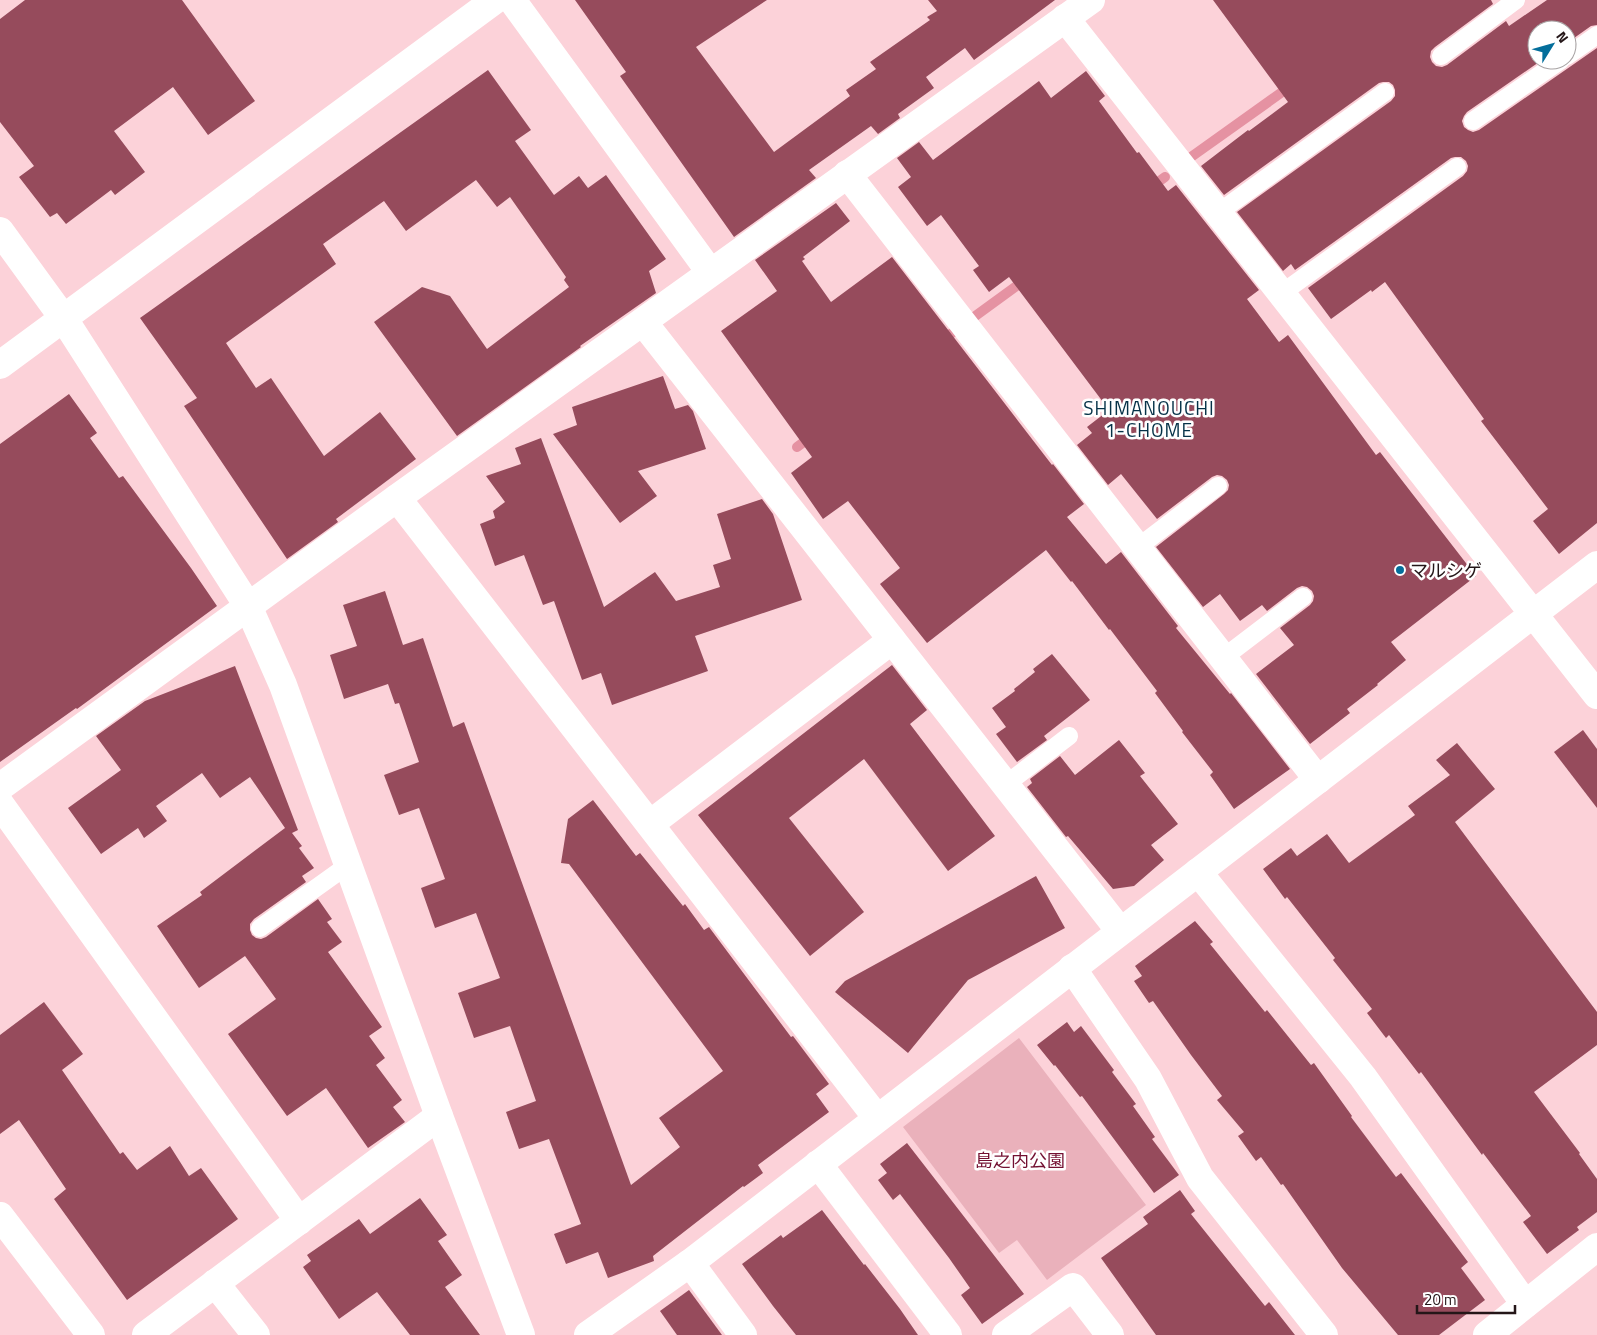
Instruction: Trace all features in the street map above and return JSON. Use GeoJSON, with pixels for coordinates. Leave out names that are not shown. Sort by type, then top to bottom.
{"type":"FeatureCollection","features":[{"type":"Feature","properties":{"kind":"street"},"geometry":{"type":"LineString","coordinates":[[0,365],[495,0]]}},
{"type":"Feature","properties":{"kind":"street"},"geometry":{"type":"LineString","coordinates":[[512,0],[710,272]]}},
{"type":"Feature","properties":{"kind":"street"},"geometry":{"type":"LineString","coordinates":[[0,787],[710,272],[1091,0]]}},
{"type":"Feature","properties":{"kind":"street"},"geometry":{"type":"LineString","coordinates":[[1065,18],[1597,695]]}},
{"type":"Feature","properties":{"kind":"street"},"geometry":{"type":"LineString","coordinates":[[847,174],[1318,780]]}},
{"type":"Feature","properties":{"kind":"street"},"geometry":{"type":"LineString","coordinates":[[0,231],[64,319],[248,606],[283,685],[439,1116],[521,1335]]}},
{"type":"Feature","properties":{"kind":"street"},"geometry":{"type":"LineString","coordinates":[[642,322],[1120,932]]}},
{"type":"Feature","properties":{"kind":"street"},"geometry":{"type":"LineString","coordinates":[[398,498],[877,1118]]}},
{"type":"Feature","properties":{"kind":"street"},"geometry":{"type":"LineString","coordinates":[[588,1335],[690,1263],[1597,565]]}},
{"type":"Feature","properties":{"kind":"street"},"geometry":{"type":"LineString","coordinates":[[650,824],[892,640]]}},
{"type":"Feature","properties":{"kind":"street"},"geometry":{"type":"LineString","coordinates":[[0,804],[299,1221]]}},
{"type":"Feature","properties":{"kind":"street"},"geometry":{"type":"LineString","coordinates":[[1198,872],[1363,1077],[1525,1304]]}},
{"type":"Feature","properties":{"kind":"street"},"geometry":{"type":"LineString","coordinates":[[1072,968],[1148,1079],[1200,1178],[1324,1335]]}},
{"type":"Feature","properties":{"kind":"street"},"geometry":{"type":"LineString","coordinates":[[146,1335],[439,1116]]}},
{"type":"Feature","properties":{"kind":"street"},"geometry":{"type":"LineString","coordinates":[[818,1164],[948,1335]]}},
{"type":"Feature","properties":{"kind":"street"},"geometry":{"type":"LineString","coordinates":[[0,1216],[91,1335]]}},
{"type":"Feature","properties":{"kind":"street"},"geometry":{"type":"LineString","coordinates":[[1487,1335],[1597,1246]]}},
{"type":"Feature","properties":{"kind":"street"},"geometry":{"type":"LineString","coordinates":[[690,1263],[743,1335]]}},
{"type":"Feature","properties":{"kind":"street"},"geometry":{"type":"LineString","coordinates":[[215,1283],[256,1335]]}},
{"type":"Feature","properties":{"kind":"street"},"geometry":{"type":"LineString","coordinates":[[1006,1335],[1073,1287],[1110,1335]]}},
{"type":"Feature","properties":{"kind":"lane"},"geometry":{"type":"LineString","coordinates":[[1441,56],[1516,0]]}},
{"type":"Feature","properties":{"kind":"lane"},"geometry":{"type":"LineString","coordinates":[[1577,49],[1597,35]]}},
{"type":"Feature","properties":{"kind":"lane"},"geometry":{"type":"LineString","coordinates":[[1473,122],[1547,70]]}},
{"type":"Feature","properties":{"kind":"lane"},"geometry":{"type":"LineString","coordinates":[[1218,213],[1385,92]]}},
{"type":"Feature","properties":{"kind":"lane"},"geometry":{"type":"LineString","coordinates":[[1282,294],[1457,167]]}},
{"type":"Feature","properties":{"kind":"lane"},"geometry":{"type":"LineString","coordinates":[[1137,548],[1218,486]]}},
{"type":"Feature","properties":{"kind":"lane"},"geometry":{"type":"LineString","coordinates":[[1223,658],[1302,597]]}},
{"type":"Feature","properties":{"kind":"lane"},"geometry":{"type":"LineString","coordinates":[[1005,785],[1069,736]]}},
{"type":"Feature","properties":{"kind":"lane"},"geometry":{"type":"LineString","coordinates":[[260,928],[348,865]]}},
{"type":"Feature","properties":{"kind":"green space","name":"島之内公園"},"geometry":{"type":"Polygon","coordinates":[[[1019,1038],[1146,1205],[1047,1280],[1017,1240],[999,1253],[903,1127],[1019,1038]]]}},
{"type":"Feature","properties":{"kind":"building"},"geometry":{"type":"Polygon","coordinates":[[[25,0],[182,0],[255,101],[208,135],[173,87],[114,131],[145,172],[115,195],[111,190],[66,224],[57,213],[50,217],[19,177],[34,166],[0,122],[0,19],[25,0]]]}},
{"type":"Feature","properties":{"kind":"building"},"geometry":{"type":"Polygon","coordinates":[[[575,0],[767,0],[696,47],[774,152],[850,96],[846,90],[876,69],[870,62],[930,20],[927,17],[937,11],[928,0],[1055,0],[974,60],[965,48],[926,77],[934,88],[898,114],[900,118],[878,134],[871,126],[809,170],[816,178],[734,237],[620,76],[626,72],[575,0]]]}},
{"type":"Feature","properties":{"kind":"building"},"geometry":{"type":"Polygon","coordinates":[[[1213,0],[1491,0],[1493,4],[1431,51],[1430,57],[1432,62],[1436,66],[1442,67],[1506,21],[1509,26],[1547,0],[1597,0],[1597,25],[1591,26],[1577,36],[1577,20],[1527,20],[1528,70],[1467,112],[1462,121],[1464,127],[1468,130],[1473,132],[1479,130],[1565,70],[1577,70],[1577,62],[1597,48],[1597,523],[1559,554],[1533,521],[1548,509],[1481,421],[1484,419],[1385,282],[1331,319],[1308,288],[1463,176],[1468,166],[1466,161],[1461,157],[1451,158],[1295,270],[1291,264],[1283,271],[1237,212],[1391,101],[1395,96],[1395,90],[1389,82],[1379,83],[1224,195],[1201,166],[1288,102],[1213,0]]]}},
{"type":"Feature","properties":{"kind":"building"},"geometry":{"type":"Polygon","coordinates":[[[488,70],[531,130],[515,141],[554,195],[579,176],[588,188],[606,175],[666,259],[649,271],[656,293],[457,436],[374,322],[422,287],[450,296],[487,349],[569,287],[564,280],[566,277],[510,197],[497,207],[476,180],[406,231],[384,201],[323,244],[336,264],[226,343],[256,388],[271,378],[324,456],[380,412],[416,459],[336,519],[338,522],[287,559],[184,406],[197,398],[140,318],[488,70]]]}},
{"type":"Feature","properties":{"kind":"building"},"geometry":{"type":"Polygon","coordinates":[[[1086,71],[1105,96],[1099,101],[1137,153],[1139,152],[1168,191],[1176,185],[1259,290],[1247,299],[1279,342],[1288,335],[1376,455],[1380,452],[1476,576],[1391,642],[1406,660],[1347,709],[1350,713],[1310,744],[1256,674],[1294,645],[1280,628],[1310,605],[1314,596],[1312,591],[1302,586],[1297,588],[1267,611],[1262,605],[1240,621],[1220,594],[1203,607],[1156,547],[1224,494],[1228,490],[1227,480],[1217,475],[1212,477],[1157,519],[1121,474],[1108,485],[1077,445],[1092,433],[1087,427],[1109,410],[1009,277],[989,292],[973,270],[979,266],[941,215],[927,226],[898,187],[911,177],[897,158],[919,142],[933,160],[1039,81],[1051,98],[1086,71]]]}},
{"type":"Feature","properties":{"kind":"building"},"geometry":{"type":"Polygon","coordinates":[[[836,203],[850,221],[803,257],[805,259],[802,261],[831,302],[892,257],[1084,504],[1067,517],[1106,564],[1121,552],[1178,626],[1176,628],[1231,693],[1290,769],[1234,809],[1210,775],[1213,772],[1155,693],[1157,691],[1046,550],[927,643],[880,584],[900,568],[848,501],[823,519],[791,473],[812,457],[721,331],[777,291],[755,260],[836,203]]]}},
{"type":"Feature","properties":{"kind":"building"},"geometry":{"type":"Polygon","coordinates":[[[663,376],[675,409],[688,405],[693,411],[706,449],[638,471],[657,496],[620,523],[553,434],[577,425],[572,407],[663,376]]]}},
{"type":"Feature","properties":{"kind":"building"},"geometry":{"type":"Polygon","coordinates":[[[69,394],[97,433],[90,438],[119,478],[123,476],[217,606],[77,709],[0,762],[0,444],[69,394]]]}},
{"type":"Feature","properties":{"kind":"building"},"geometry":{"type":"Polygon","coordinates":[[[541,438],[604,607],[655,572],[676,601],[720,587],[713,565],[731,559],[717,514],[762,499],[773,514],[802,600],[695,636],[708,671],[612,705],[601,673],[582,680],[554,601],[543,605],[524,555],[495,566],[480,524],[495,518],[493,511],[505,502],[486,476],[521,464],[515,448],[541,438]]]}},
{"type":"Feature","properties":{"kind":"building"},"geometry":{"type":"Polygon","coordinates":[[[385,591],[403,645],[423,638],[453,727],[464,722],[631,1185],[680,1147],[659,1118],[723,1071],[569,864],[561,863],[568,819],[593,800],[636,856],[640,853],[683,906],[685,904],[704,930],[709,927],[791,1037],[793,1036],[829,1084],[816,1094],[829,1112],[758,1165],[763,1173],[743,1186],[653,1256],[654,1261],[608,1278],[598,1252],[566,1264],[554,1234],[581,1224],[549,1139],[519,1149],[506,1112],[536,1101],[510,1026],[474,1038],[458,993],[500,978],[476,913],[435,928],[421,888],[445,879],[419,808],[399,815],[384,775],[419,762],[399,703],[395,704],[388,684],[344,699],[330,655],[357,646],[343,605],[385,591]]]}},
{"type":"Feature","properties":{"kind":"building"},"geometry":{"type":"Polygon","coordinates":[[[1052,654],[1090,700],[1044,736],[1047,740],[1017,762],[996,734],[1006,727],[992,708],[1015,691],[1014,689],[1035,672],[1033,669],[1052,654]]]}},
{"type":"Feature","properties":{"kind":"building"},"geometry":{"type":"Polygon","coordinates":[[[892,665],[927,710],[910,724],[995,836],[948,871],[864,759],[789,818],[864,912],[810,956],[698,815],[892,665]]]}},
{"type":"Feature","properties":{"kind":"building"},"geometry":{"type":"Polygon","coordinates":[[[235,666],[298,830],[292,833],[302,846],[299,848],[314,868],[302,876],[306,882],[254,919],[250,924],[250,930],[256,938],[266,937],[318,899],[332,919],[327,922],[342,942],[328,952],[382,1027],[369,1036],[385,1058],[376,1065],[402,1100],[393,1107],[405,1122],[368,1148],[326,1088],[287,1116],[228,1034],[276,999],[245,956],[199,988],[157,926],[202,895],[200,892],[285,828],[250,777],[220,798],[202,773],[156,806],[167,821],[144,838],[138,828],[101,854],[68,808],[121,770],[96,736],[145,701],[235,666]]]}},
{"type":"Feature","properties":{"kind":"building"},"geometry":{"type":"Polygon","coordinates":[[[1583,730],[1597,749],[1597,808],[1554,752],[1583,730]]]}},
{"type":"Feature","properties":{"kind":"building"},"geometry":{"type":"Polygon","coordinates":[[[1119,740],[1145,773],[1140,776],[1178,824],[1151,845],[1164,860],[1134,886],[1113,889],[1068,836],[1066,837],[1027,787],[1032,783],[1030,779],[1060,756],[1075,775],[1119,740]]]}},
{"type":"Feature","properties":{"kind":"building"},"geometry":{"type":"Polygon","coordinates":[[[1457,743],[1495,789],[1455,822],[1597,1012],[1597,1045],[1534,1092],[1597,1179],[1597,1212],[1577,1227],[1579,1230],[1547,1254],[1523,1222],[1531,1216],[1483,1153],[1482,1155],[1421,1072],[1419,1074],[1389,1035],[1386,1038],[1367,1013],[1372,1009],[1333,960],[1335,958],[1287,897],[1285,899],[1263,869],[1291,848],[1297,856],[1327,834],[1349,863],[1415,815],[1408,806],[1450,775],[1436,760],[1457,743]]]}},
{"type":"Feature","properties":{"kind":"building"},"geometry":{"type":"Polygon","coordinates":[[[1036,876],[1065,928],[968,980],[908,1053],[835,992],[845,981],[1036,876]]]}},
{"type":"Feature","properties":{"kind":"building"},"geometry":{"type":"Polygon","coordinates":[[[1195,921],[1213,942],[1210,944],[1265,1012],[1267,1010],[1311,1065],[1314,1063],[1396,1177],[1401,1173],[1468,1262],[1461,1268],[1485,1300],[1439,1335],[1398,1335],[1342,1268],[1283,1184],[1281,1185],[1261,1157],[1256,1161],[1238,1136],[1244,1132],[1217,1100],[1222,1096],[1153,1001],[1149,1003],[1134,981],[1142,976],[1135,966],[1195,921]]]}},
{"type":"Feature","properties":{"kind":"building"},"geometry":{"type":"Polygon","coordinates":[[[44,1002],[83,1054],[62,1070],[120,1154],[123,1152],[137,1170],[170,1146],[189,1176],[201,1168],[238,1219],[127,1300],[54,1199],[66,1189],[19,1120],[0,1134],[0,1035],[44,1002]]]}},
{"type":"Feature","properties":{"kind":"building"},"geometry":{"type":"Polygon","coordinates":[[[1067,1022],[1074,1032],[1081,1026],[1114,1070],[1112,1072],[1136,1104],[1133,1106],[1155,1137],[1152,1139],[1179,1175],[1154,1193],[1082,1096],[1080,1097],[1037,1045],[1067,1022]]]}},
{"type":"Feature","properties":{"kind":"building"},"geometry":{"type":"Polygon","coordinates":[[[907,1143],[1024,1294],[982,1324],[961,1295],[970,1288],[949,1258],[900,1194],[893,1200],[878,1180],[887,1173],[880,1164],[907,1143]]]}},
{"type":"Feature","properties":{"kind":"building"},"geometry":{"type":"Polygon","coordinates":[[[1180,1190],[1195,1211],[1191,1214],[1265,1306],[1269,1302],[1295,1335],[1156,1335],[1101,1258],[1148,1224],[1143,1217],[1180,1190]]]}},
{"type":"Feature","properties":{"kind":"building"},"geometry":{"type":"Polygon","coordinates":[[[420,1198],[447,1235],[438,1241],[462,1275],[445,1287],[480,1335],[410,1335],[377,1292],[339,1319],[303,1267],[311,1261],[307,1255],[359,1219],[370,1234],[420,1198]]]}},
{"type":"Feature","properties":{"kind":"building"},"geometry":{"type":"Polygon","coordinates":[[[822,1210],[900,1309],[918,1335],[796,1335],[773,1306],[742,1264],[781,1235],[783,1238],[822,1210]]]}},
{"type":"Feature","properties":{"kind":"building"},"geometry":{"type":"Polygon","coordinates":[[[689,1290],[722,1335],[677,1335],[660,1311],[689,1290]]]}},
{"type":"Feature","properties":{"kind":"waterway"},"geometry":{"type":"LineString","coordinates":[[1191,157],[1292,85]]}},
{"type":"Feature","properties":{"kind":"waterway"},"geometry":{"type":"LineString","coordinates":[[1150,188],[1165,177]]}},
{"type":"Feature","properties":{"kind":"waterway"},"geometry":{"type":"LineString","coordinates":[[941,341],[1026,279]]}},
{"type":"Feature","properties":{"kind":"waterway"},"geometry":{"type":"LineString","coordinates":[[797,447],[812,436]]}},
{"type":"Feature","properties":{"kind":"place","name":"マルシゲ"},"geometry":{"type":"Point","coordinates":[1400,570]}},
{"type":"Feature","properties":{"kind":"district","name":"SHIMANOUCHI 1-CHOME"},"geometry":{"type":"Point","coordinates":[1149,418]}}]}
